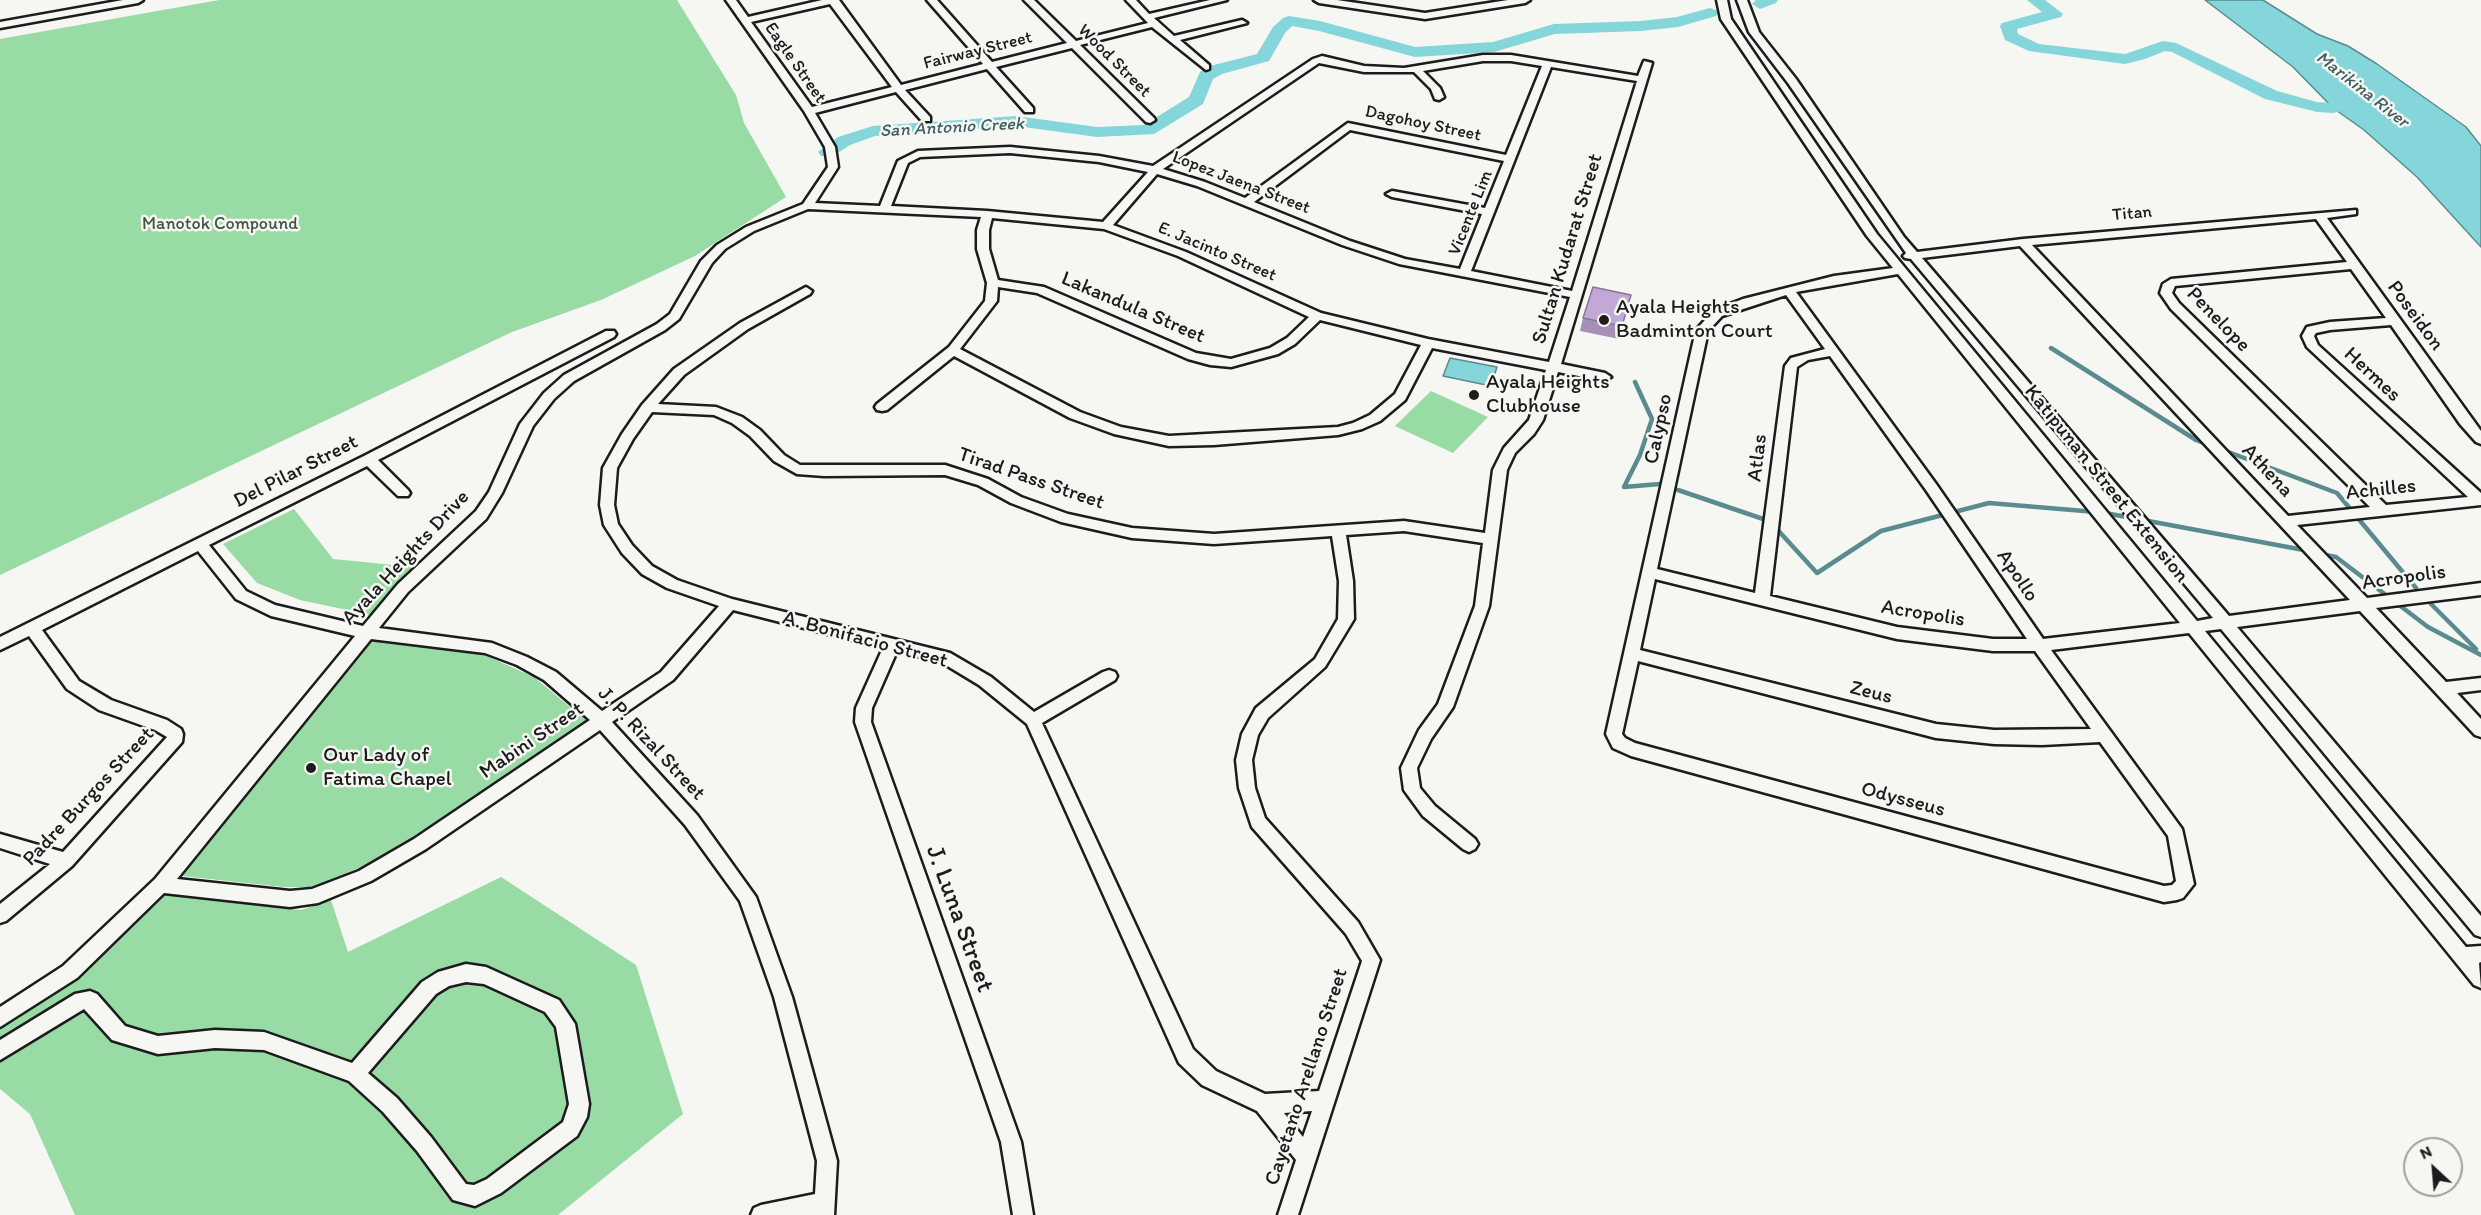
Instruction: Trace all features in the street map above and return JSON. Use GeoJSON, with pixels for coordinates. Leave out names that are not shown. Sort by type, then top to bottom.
{"type":"FeatureCollection","features":[{"type":"Feature","properties":{"kind":"street"},"geometry":{"type":"LineString","coordinates":[[0,25],[138,0]]}},
{"type":"Feature","properties":{"kind":"street","name":"Eagle Street"},"geometry":{"type":"LineString","coordinates":[[731,0],[809,111],[830,147],[833,167],[807,206]]}},
{"type":"Feature","properties":{"kind":"street"},"geometry":{"type":"LineString","coordinates":[[744,21],[832,0],[898,88],[926,119]]}},
{"type":"Feature","properties":{"kind":"street"},"geometry":{"type":"LineString","coordinates":[[932,0],[1029,110]]}},
{"type":"Feature","properties":{"kind":"street","name":"Wood Street"},"geometry":{"type":"LineString","coordinates":[[1029,0],[1150,120]]}},
{"type":"Feature","properties":{"kind":"street"},"geometry":{"type":"LineString","coordinates":[[1131,0],[1206,67]]}},
{"type":"Feature","properties":{"kind":"street","name":"Fairway Street"},"geometry":{"type":"LineString","coordinates":[[809,111],[1073,43],[1222,0]]}},
{"type":"Feature","properties":{"kind":"street"},"geometry":{"type":"LineString","coordinates":[[1319,0],[1357,3],[1425,16],[1525,0]]}},
{"type":"Feature","properties":{"kind":"street","name":"Katipunan Street Extension"},"geometry":{"type":"LineString","coordinates":[[1742,0],[1754,32],[1791,81],[1878,210],[2481,928]]}},
{"type":"Feature","properties":{"kind":"street","name":"Katipunan Street Extension"},"geometry":{"type":"LineString","coordinates":[[1723,2],[1726,19],[1874,236],[2196,628],[2472,955],[2481,979]]}},
{"type":"Feature","properties":{"kind":"street"},"geometry":{"type":"LineString","coordinates":[[1173,39],[1242,22]]}},
{"type":"Feature","properties":{"kind":"street"},"geometry":{"type":"LineString","coordinates":[[1106,225],[1155,170],[1316,61],[1329,59],[1382,71],[1417,70],[1483,58],[1511,58],[1641,79]]}},
{"type":"Feature","properties":{"kind":"street","name":"Vicente Lim"},"geometry":{"type":"LineString","coordinates":[[1464,274],[1548,63]]}},
{"type":"Feature","properties":{"kind":"street","name":"Sultan Kudarat Street"},"geometry":{"type":"LineString","coordinates":[[1469,844],[1429,811],[1412,790],[1409,768],[1425,735],[1445,707],[1482,606],[1500,470],[1509,451],[1529,431],[1536,420],[1577,295],[1647,63]]}},
{"type":"Feature","properties":{"kind":"street"},"geometry":{"type":"LineString","coordinates":[[1417,70],[1435,88],[1439,97]]}},
{"type":"Feature","properties":{"kind":"street","name":"Dagohoy Street"},"geometry":{"type":"LineString","coordinates":[[1247,202],[1348,126],[1510,159]]}},
{"type":"Feature","properties":{"kind":"street","name":"Lopez Jaena Street"},"geometry":{"type":"LineString","coordinates":[[884,210],[903,161],[918,154],[1010,150],[1099,159],[1155,170],[1201,184],[1346,243],[1403,262],[1577,295]]}},
{"type":"Feature","properties":{"kind":"street"},"geometry":{"type":"LineString","coordinates":[[1392,194],[1489,212]]}},
{"type":"Feature","properties":{"kind":"street","name":"E. Jacinto Street"},"geometry":{"type":"LineString","coordinates":[[807,206],[987,214],[1106,225],[1182,254],[1317,315],[1428,343],[1605,376]]}},
{"type":"Feature","properties":{"kind":"street","name":"Ayala Heights Drive"},"geometry":{"type":"LineString","coordinates":[[0,1018],[70,972],[161,885],[365,632],[403,588],[481,514],[495,493],[527,424],[549,396],[569,378],[661,327],[675,316],[707,261],[721,247],[750,229],[807,206]]}},
{"type":"Feature","properties":{"kind":"street","name":"Titan"},"geometry":{"type":"LineString","coordinates":[[1891,257],[2023,242],[2352,212]]}},
{"type":"Feature","properties":{"kind":"street"},"geometry":{"type":"LineString","coordinates":[[882,407],[953,350],[991,301],[993,283],[983,249],[983,230],[987,214]]}},
{"type":"Feature","properties":{"kind":"street","name":"Poseidon"},"geometry":{"type":"LineString","coordinates":[[2319,215],[2465,421],[2481,439]]}},
{"type":"Feature","properties":{"kind":"street","name":"Athena"},"geometry":{"type":"LineString","coordinates":[[2023,242],[2481,730]]}},
{"type":"Feature","properties":{"kind":"street","name":"Penelope"},"geometry":{"type":"LineString","coordinates":[[2354,265],[2171,283],[2167,286],[2166,293],[2175,306],[2383,511]]}},
{"type":"Feature","properties":{"kind":"street","name":"Calypso"},"geometry":{"type":"LineString","coordinates":[[1619,743],[1614,734],[1702,330],[1718,312],[1789,290],[1834,280],[1901,270]]}},
{"type":"Feature","properties":{"kind":"street","name":"Lakandula Street"},"geometry":{"type":"LineString","coordinates":[[993,283],[1040,290],[1192,356],[1210,361],[1231,363],[1274,351],[1291,341],[1317,315]]}},
{"type":"Feature","properties":{"kind":"street","name":"Apollo"},"geometry":{"type":"LineString","coordinates":[[1789,290],[1931,487],[2039,645],[2176,834],[2185,884],[2177,892]]}},
{"type":"Feature","properties":{"kind":"street","name":"A. Bonifacio Street"},"geometry":{"type":"LineString","coordinates":[[806,291],[744,326],[680,372],[647,408],[627,437],[610,468],[607,505],[611,525],[627,549],[647,570],[672,584],[730,604],[945,657],[985,681],[1033,720],[1186,1056],[1209,1078],[1264,1104],[1306,1156]]}},
{"type":"Feature","properties":{"kind":"street","name":"Hermes"},"geometry":{"type":"LineString","coordinates":[[2395,321],[2330,326],[2311,330],[2308,336],[2313,347],[2480,500]]}},
{"type":"Feature","properties":{"kind":"street","name":"Del Pilar Street"},"geometry":{"type":"LineString","coordinates":[[0,644],[369,459],[610,334]]}},
{"type":"Feature","properties":{"kind":"street"},"geometry":{"type":"LineString","coordinates":[[953,350],[1075,415],[1119,431],[1169,441],[1338,431],[1357,426],[1375,418],[1400,397],[1428,343]]}},
{"type":"Feature","properties":{"kind":"street","name":"Atlas"},"geometry":{"type":"LineString","coordinates":[[1762,599],[1791,366],[1795,361],[1805,357],[1832,352]]}},
{"type":"Feature","properties":{"kind":"street","name":"Tirad Pass Street"},"geometry":{"type":"LineString","coordinates":[[647,408],[716,411],[737,420],[755,433],[779,458],[797,469],[824,471],[945,470],[983,482],[1016,500],[1066,518],[1131,533],[1214,539],[1404,526],[1491,539]]}},
{"type":"Feature","properties":{"kind":"street"},"geometry":{"type":"LineString","coordinates":[[369,459],[403,493]]}},
{"type":"Feature","properties":{"kind":"street","name":"Achilles"},"geometry":{"type":"LineString","coordinates":[[2286,521],[2480,500]]}},
{"type":"Feature","properties":{"kind":"street","name":"Cayetano Arellano Street"},"geometry":{"type":"LineString","coordinates":[[1288,1215],[1371,960],[1352,928],[1258,822],[1247,788],[1244,760],[1250,734],[1262,713],[1320,663],[1346,619],[1346,581],[1338,531]]}},
{"type":"Feature","properties":{"kind":"street","name":"J. P. Rizal Street"},"geometry":{"type":"LineString","coordinates":[[200,544],[241,596],[271,610],[365,632],[487,647],[522,661],[550,676],[576,696],[602,721],[691,820],[747,897],[783,997],[827,1161],[825,1209]]}},
{"type":"Feature","properties":{"kind":"street","name":"Acropolis"},"geometry":{"type":"LineString","coordinates":[[1650,572],[1897,633],[1993,645],[2039,645],[2196,628],[2481,589]]}},
{"type":"Feature","properties":{"kind":"street","name":"Mabini Street"},"geometry":{"type":"LineString","coordinates":[[161,885],[290,900],[312,897],[365,876],[420,844],[667,676],[730,604]]}},
{"type":"Feature","properties":{"kind":"street","name":"Padre Burgos Street"},"geometry":{"type":"LineString","coordinates":[[0,915],[66,861],[174,742],[175,734],[161,725],[105,705],[73,685],[32,628]]}},
{"type":"Feature","properties":{"kind":"street","name":"J. Luna Street"},"geometry":{"type":"LineString","coordinates":[[892,644],[864,708],[863,722],[1011,1142],[1023,1215]]}},
{"type":"Feature","properties":{"kind":"street","name":"Zeus"},"geometry":{"type":"LineString","coordinates":[[1632,654],[1936,731],[1994,737],[2104,735]]}},
{"type":"Feature","properties":{"kind":"street"},"geometry":{"type":"LineString","coordinates":[[1033,720],[1109,675]]}},
{"type":"Feature","properties":{"kind":"street"},"geometry":{"type":"LineString","coordinates":[[2443,689],[2481,684]]}},
{"type":"Feature","properties":{"kind":"street","name":"Odysseus"},"geometry":{"type":"LineString","coordinates":[[1619,743],[1642,752],[2164,894],[2177,892]]}},
{"type":"Feature","properties":{"kind":"street"},"geometry":{"type":"LineString","coordinates":[[0,841],[66,861]]}},
{"type":"Feature","properties":{"kind":"street"},"geometry":{"type":"LineString","coordinates":[[0,1051],[75,1003],[90,1000],[119,1034],[158,1046],[215,1039],[264,1041],[355,1074],[390,1104],[424,1144],[460,1193],[475,1196],[494,1186],[570,1129],[579,1104],[565,1024],[552,1006],[486,976],[466,974],[445,978],[429,988],[355,1074]]}},
{"type":"Feature","properties":{"kind":"street","name":"A. Bonifacio Street"},"geometry":{"type":"LineString","coordinates":[[1264,1104],[1324,1100]]}},
{"type":"Feature","properties":{"kind":"street"},"geometry":{"type":"LineString","coordinates":[[761,1215],[825,1209]]}},
{"type":"Feature","properties":{"kind":"green space","name":"Manotok Compound"},"geometry":{"type":"Polygon","coordinates":[[[219,0],[677,0],[736,95],[744,123],[786,197],[695,256],[601,300],[512,332],[0,575],[0,39],[219,0]]]}},
{"type":"Feature","properties":{"kind":"green space"},"geometry":{"type":"Polygon","coordinates":[[[1431,391],[1488,417],[1453,453],[1395,426],[1431,391]]]}},
{"type":"Feature","properties":{"kind":"green space"},"geometry":{"type":"Polygon","coordinates":[[[294,509],[333,559],[414,567],[371,615],[300,600],[257,583],[223,544],[294,509]]]}},
{"type":"Feature","properties":{"kind":"green space"},"geometry":{"type":"Polygon","coordinates":[[[369,640],[482,654],[534,677],[587,721],[431,826],[361,867],[314,887],[283,887],[182,876],[369,640]]]}},
{"type":"Feature","properties":{"kind":"green space"},"geometry":{"type":"Polygon","coordinates":[[[501,877],[636,965],[683,1114],[558,1215],[75,1215],[30,1114],[0,1089],[0,1029],[81,973],[166,893],[301,910],[331,900],[348,952],[501,877]]]}},
{"type":"Feature","properties":{"kind":"water","name":"Marikina River"},"geometry":{"type":"Polygon","coordinates":[[[2205,0],[2263,0],[2317,34],[2348,46],[2377,64],[2466,127],[2481,146],[2481,247],[2417,177],[2364,130],[2333,108],[2293,67],[2205,0]]]}},
{"type":"Feature","properties":{"kind":"water"},"geometry":{"type":"Polygon","coordinates":[[[1450,358],[1497,367],[1491,386],[1443,376],[1450,358]]]}},
{"type":"Feature","properties":{"kind":"building"},"geometry":{"type":"Polygon","coordinates":[[[1593,287],[1631,295],[1622,326],[1583,318],[1593,287]]]}},
{"type":"Feature","properties":{"kind":"waterway","name":"San Antonio Creek"},"geometry":{"type":"LineString","coordinates":[[1760,4],[1770,0]]}},
{"type":"Feature","properties":{"kind":"waterway","name":"San Antonio Creek"},"geometry":{"type":"LineString","coordinates":[[2035,0],[2055,14],[2008,26],[2011,37],[2035,48],[2125,59],[2163,46],[2176,48],[2271,95],[2317,107],[2333,108],[2367,99]]}},
{"type":"Feature","properties":{"kind":"waterway","name":"San Antonio Creek"},"geometry":{"type":"LineString","coordinates":[[827,152],[844,141],[873,131],[1016,121],[1097,132],[1148,130],[1197,100],[1206,76],[1216,70],[1263,57],[1279,30],[1289,21],[1320,26],[1415,52],[1494,47],[1554,29],[1641,26],[1678,22],[1710,13]]}},
{"type":"Feature","properties":{"kind":"waterway"},"geometry":{"type":"LineString","coordinates":[[2051,348],[2196,440],[2209,445]]}},
{"type":"Feature","properties":{"kind":"waterway"},"geometry":{"type":"LineString","coordinates":[[1635,382],[1652,419],[1640,455],[1624,487],[1660,484]]}},
{"type":"Feature","properties":{"kind":"waterway"},"geometry":{"type":"LineString","coordinates":[[2223,450],[2337,493],[2416,588]]}},
{"type":"Feature","properties":{"kind":"waterway"},"geometry":{"type":"LineString","coordinates":[[1678,490],[1769,521]]}},
{"type":"Feature","properties":{"kind":"waterway"},"geometry":{"type":"LineString","coordinates":[[1775,527],[1817,573],[1881,531],[1989,503],[2096,512]]}},
{"type":"Feature","properties":{"kind":"waterway"},"geometry":{"type":"LineString","coordinates":[[2105,513],[2132,518]]}},
{"type":"Feature","properties":{"kind":"waterway"},"geometry":{"type":"LineString","coordinates":[[2143,520],[2309,551]]}},
{"type":"Feature","properties":{"kind":"waterway"},"geometry":{"type":"LineString","coordinates":[[2320,554],[2336,557],[2428,627],[2481,655]]}},
{"type":"Feature","properties":{"kind":"waterway"},"geometry":{"type":"LineString","coordinates":[[2431,604],[2476,649]]}},
{"type":"Feature","properties":{"kind":"place","name":"Ayala Heights Badminton Court"},"geometry":{"type":"Point","coordinates":[1604,320]}},
{"type":"Feature","properties":{"kind":"place","name":"Ayala Heights Clubhouse"},"geometry":{"type":"Point","coordinates":[1474,395]}},
{"type":"Feature","properties":{"kind":"place","name":"Our Lady of Fatima Chapel"},"geometry":{"type":"Point","coordinates":[311,768]}}]}
